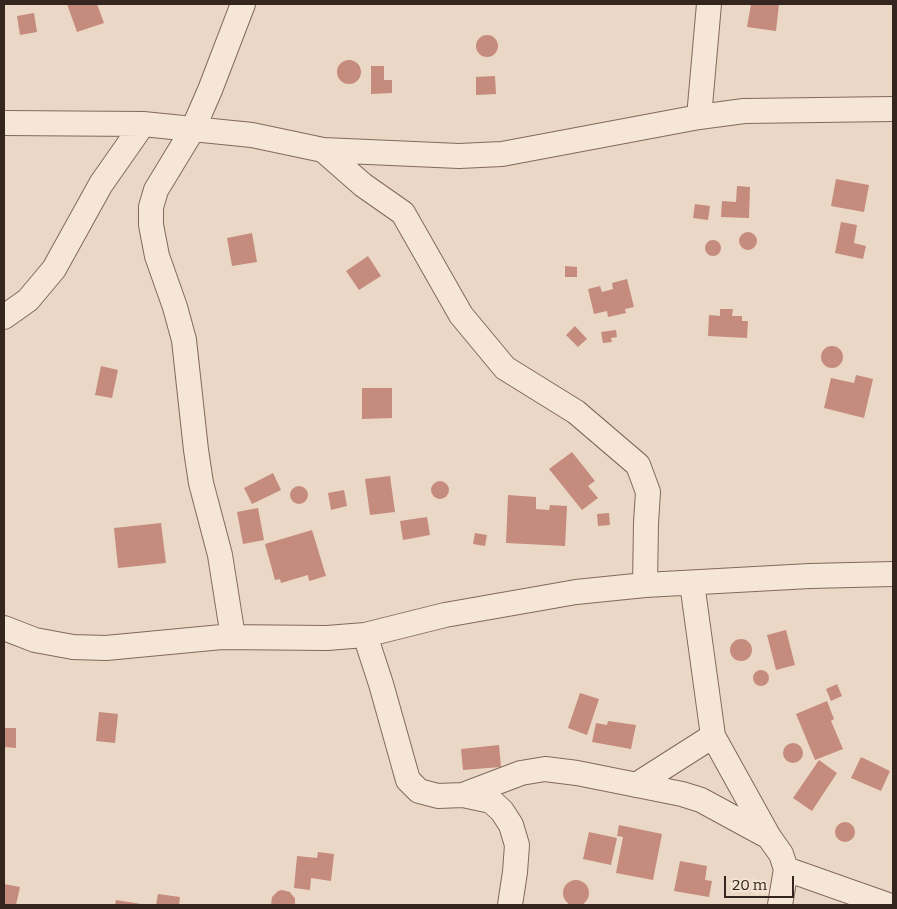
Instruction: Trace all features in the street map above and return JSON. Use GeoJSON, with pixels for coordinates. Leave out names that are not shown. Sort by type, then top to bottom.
{"type":"FeatureCollection","features":[{"type":"Feature","properties":{"kind":"street"},"geometry":{"type":"LineString","coordinates":[[233,637],[220,555],[201,483],[184,340],[175,307],[157,256],[151,225],[151,207],[156,190],[193,129],[243,4]]}},
{"type":"Feature","properties":{"kind":"street"},"geometry":{"type":"LineString","coordinates":[[699,117],[709,4]]}},
{"type":"Feature","properties":{"kind":"street"},"geometry":{"type":"LineString","coordinates":[[4,123],[143,124],[252,135],[323,150],[459,156],[502,154],[699,117],[744,111],[893,109]]}},
{"type":"Feature","properties":{"kind":"street"},"geometry":{"type":"LineString","coordinates":[[4,317],[28,300],[54,269],[102,184],[143,124]]}},
{"type":"Feature","properties":{"kind":"street"},"geometry":{"type":"LineString","coordinates":[[323,150],[364,185],[403,214],[461,315],[505,368],[576,412],[638,465],[648,492],[645,585]]}},
{"type":"Feature","properties":{"kind":"street"},"geometry":{"type":"LineString","coordinates":[[4,628],[35,640],[73,647],[106,648],[233,637],[327,638],[365,635],[444,615],[567,594],[645,585],[810,576],[893,574]]}},
{"type":"Feature","properties":{"kind":"street"},"geometry":{"type":"LineString","coordinates":[[692,583],[713,736],[781,854],[786,869],[780,905]]}},
{"type":"Feature","properties":{"kind":"street"},"geometry":{"type":"LineString","coordinates":[[365,635],[408,780],[419,791],[438,796],[462,795],[491,801],[502,811],[511,825],[517,845],[516,872],[510,905]]}},
{"type":"Feature","properties":{"kind":"street"},"geometry":{"type":"LineString","coordinates":[[636,785],[713,736]]}},
{"type":"Feature","properties":{"kind":"street"},"geometry":{"type":"LineString","coordinates":[[462,795],[521,773],[545,769],[577,773],[682,794],[701,800],[770,837]]}},
{"type":"Feature","properties":{"kind":"street"},"geometry":{"type":"LineString","coordinates":[[786,869],[888,905]]}},
{"type":"Feature","properties":{"kind":"building"},"geometry":{"type":"Polygon","coordinates":[[[67,4],[97,4],[104,23],[77,32],[67,4]]]}},
{"type":"Feature","properties":{"kind":"building"},"geometry":{"type":"Polygon","coordinates":[[[751,4],[779,4],[776,31],[747,27],[751,4]]]}},
{"type":"Feature","properties":{"kind":"building"},"geometry":{"type":"Polygon","coordinates":[[[34,13],[37,32],[20,35],[17,16],[34,13]]]}},
{"type":"Feature","properties":{"kind":"building"},"geometry":{"type":"Polygon","coordinates":[[[487,35],[497,42],[498,46],[491,56],[487,57],[477,50],[476,46],[483,36],[487,35]]]}},
{"type":"Feature","properties":{"kind":"building"},"geometry":{"type":"Polygon","coordinates":[[[349,60],[357,64],[361,72],[357,80],[349,84],[341,80],[337,72],[341,64],[349,60]]]}},
{"type":"Feature","properties":{"kind":"building"},"geometry":{"type":"Polygon","coordinates":[[[371,66],[384,66],[384,80],[392,80],[392,93],[371,94],[371,66]]]}},
{"type":"Feature","properties":{"kind":"building"},"geometry":{"type":"Polygon","coordinates":[[[495,76],[496,94],[476,95],[476,77],[495,76]]]}},
{"type":"Feature","properties":{"kind":"building"},"geometry":{"type":"Polygon","coordinates":[[[836,179],[869,185],[864,212],[831,206],[836,179]]]}},
{"type":"Feature","properties":{"kind":"building"},"geometry":{"type":"Polygon","coordinates":[[[737,186],[750,187],[749,218],[721,217],[722,201],[736,202],[737,186]]]}},
{"type":"Feature","properties":{"kind":"building"},"geometry":{"type":"Polygon","coordinates":[[[695,204],[710,206],[708,220],[693,218],[695,204]]]}},
{"type":"Feature","properties":{"kind":"building"},"geometry":{"type":"Polygon","coordinates":[[[841,222],[857,225],[854,243],[866,246],[863,259],[835,253],[841,222]]]}},
{"type":"Feature","properties":{"kind":"building"},"geometry":{"type":"Polygon","coordinates":[[[748,232],[754,235],[757,241],[754,247],[748,250],[742,247],[739,241],[742,235],[748,232]]]}},
{"type":"Feature","properties":{"kind":"building"},"geometry":{"type":"Polygon","coordinates":[[[252,233],[257,262],[232,266],[227,238],[252,233]]]}},
{"type":"Feature","properties":{"kind":"building"},"geometry":{"type":"Polygon","coordinates":[[[713,240],[719,242],[721,248],[719,254],[713,256],[707,254],[705,248],[707,242],[713,240]]]}},
{"type":"Feature","properties":{"kind":"building"},"geometry":{"type":"Polygon","coordinates":[[[368,256],[381,276],[359,290],[346,271],[368,256]]]}},
{"type":"Feature","properties":{"kind":"building"},"geometry":{"type":"Polygon","coordinates":[[[565,266],[577,267],[577,277],[565,277],[565,266]]]}},
{"type":"Feature","properties":{"kind":"building"},"geometry":{"type":"Polygon","coordinates":[[[627,279],[634,307],[625,309],[626,313],[608,317],[607,311],[594,314],[588,289],[600,286],[602,292],[613,289],[612,283],[627,279]]]}},
{"type":"Feature","properties":{"kind":"building"},"geometry":{"type":"Polygon","coordinates":[[[720,309],[733,309],[732,316],[742,316],[742,321],[748,321],[747,338],[708,336],[709,315],[720,316],[720,309]]]}},
{"type":"Feature","properties":{"kind":"building"},"geometry":{"type":"Polygon","coordinates":[[[575,326],[587,339],[578,347],[566,335],[575,326]]]}},
{"type":"Feature","properties":{"kind":"building"},"geometry":{"type":"Polygon","coordinates":[[[616,330],[617,337],[611,338],[612,342],[603,343],[601,332],[616,330]]]}},
{"type":"Feature","properties":{"kind":"building"},"geometry":{"type":"Polygon","coordinates":[[[832,346],[842,353],[843,357],[836,367],[832,368],[822,361],[821,357],[828,347],[832,346]]]}},
{"type":"Feature","properties":{"kind":"building"},"geometry":{"type":"Polygon","coordinates":[[[101,366],[118,370],[112,398],[95,395],[101,366]]]}},
{"type":"Feature","properties":{"kind":"building"},"geometry":{"type":"Polygon","coordinates":[[[856,375],[873,379],[864,418],[824,408],[831,378],[854,383],[856,375]]]}},
{"type":"Feature","properties":{"kind":"building"},"geometry":{"type":"Polygon","coordinates":[[[362,388],[392,388],[392,418],[362,419],[362,388]]]}},
{"type":"Feature","properties":{"kind":"building"},"geometry":{"type":"Polygon","coordinates":[[[572,452],[595,481],[588,486],[598,498],[582,510],[549,469],[572,452]]]}},
{"type":"Feature","properties":{"kind":"building"},"geometry":{"type":"Polygon","coordinates":[[[273,473],[281,490],[252,504],[244,488],[273,473]]]}},
{"type":"Feature","properties":{"kind":"building"},"geometry":{"type":"Polygon","coordinates":[[[390,476],[395,512],[370,515],[365,479],[390,476]]]}},
{"type":"Feature","properties":{"kind":"building"},"geometry":{"type":"Polygon","coordinates":[[[440,481],[446,484],[449,490],[446,496],[440,499],[434,496],[431,490],[434,484],[440,481]]]}},
{"type":"Feature","properties":{"kind":"building"},"geometry":{"type":"Polygon","coordinates":[[[299,486],[305,489],[308,495],[305,501],[299,504],[293,501],[290,495],[293,489],[299,486]]]}},
{"type":"Feature","properties":{"kind":"building"},"geometry":{"type":"Polygon","coordinates":[[[344,490],[347,506],[331,510],[328,493],[344,490]]]}},
{"type":"Feature","properties":{"kind":"building"},"geometry":{"type":"Polygon","coordinates":[[[508,495],[536,497],[536,509],[549,510],[550,505],[567,506],[565,546],[506,543],[508,495]]]}},
{"type":"Feature","properties":{"kind":"building"},"geometry":{"type":"Polygon","coordinates":[[[258,508],[264,540],[243,544],[237,512],[258,508]]]}},
{"type":"Feature","properties":{"kind":"building"},"geometry":{"type":"Polygon","coordinates":[[[609,513],[610,525],[598,526],[597,514],[609,513]]]}},
{"type":"Feature","properties":{"kind":"building"},"geometry":{"type":"Polygon","coordinates":[[[427,517],[430,535],[403,540],[400,521],[427,517]]]}},
{"type":"Feature","properties":{"kind":"building"},"geometry":{"type":"Polygon","coordinates":[[[161,523],[166,563],[118,568],[114,528],[161,523]]]}},
{"type":"Feature","properties":{"kind":"building"},"geometry":{"type":"Polygon","coordinates":[[[312,530],[326,576],[309,581],[308,575],[281,583],[280,579],[275,580],[265,544],[312,530]]]}},
{"type":"Feature","properties":{"kind":"building"},"geometry":{"type":"Polygon","coordinates":[[[475,533],[487,535],[485,546],[473,544],[475,533]]]}},
{"type":"Feature","properties":{"kind":"building"},"geometry":{"type":"Polygon","coordinates":[[[786,630],[795,665],[776,670],[767,635],[786,630]]]}},
{"type":"Feature","properties":{"kind":"building"},"geometry":{"type":"Polygon","coordinates":[[[741,639],[749,642],[752,650],[749,658],[741,661],[733,658],[730,650],[733,642],[741,639]]]}},
{"type":"Feature","properties":{"kind":"building"},"geometry":{"type":"Polygon","coordinates":[[[761,670],[767,672],[769,678],[767,684],[761,686],[755,684],[753,678],[755,672],[761,670]]]}},
{"type":"Feature","properties":{"kind":"building"},"geometry":{"type":"Polygon","coordinates":[[[837,684],[842,696],[831,701],[826,689],[837,684]]]}},
{"type":"Feature","properties":{"kind":"building"},"geometry":{"type":"Polygon","coordinates":[[[580,693],[599,699],[587,735],[568,728],[580,693]]]}},
{"type":"Feature","properties":{"kind":"building"},"geometry":{"type":"Polygon","coordinates":[[[827,701],[834,719],[831,721],[843,749],[815,760],[796,714],[827,701]]]}},
{"type":"Feature","properties":{"kind":"building"},"geometry":{"type":"Polygon","coordinates":[[[99,712],[118,714],[115,743],[96,741],[99,712]]]}},
{"type":"Feature","properties":{"kind":"building"},"geometry":{"type":"Polygon","coordinates":[[[608,721],[636,725],[631,749],[592,742],[596,723],[607,725],[608,721]]]}},
{"type":"Feature","properties":{"kind":"building"},"geometry":{"type":"Polygon","coordinates":[[[4,728],[16,728],[16,748],[4,747],[4,728]]]}},
{"type":"Feature","properties":{"kind":"building"},"geometry":{"type":"Polygon","coordinates":[[[793,743],[800,746],[803,753],[800,760],[793,763],[786,760],[783,753],[786,746],[793,743]]]}},
{"type":"Feature","properties":{"kind":"building"},"geometry":{"type":"Polygon","coordinates":[[[499,745],[501,767],[463,770],[461,749],[499,745]]]}},
{"type":"Feature","properties":{"kind":"building"},"geometry":{"type":"Polygon","coordinates":[[[861,757],[890,771],[881,791],[851,778],[861,757]]]}},
{"type":"Feature","properties":{"kind":"building"},"geometry":{"type":"Polygon","coordinates":[[[819,760],[837,773],[812,811],[793,798],[819,760]]]}},
{"type":"Feature","properties":{"kind":"building"},"geometry":{"type":"Polygon","coordinates":[[[845,822],[852,825],[855,832],[852,839],[845,842],[838,839],[835,832],[838,825],[845,822]]]}},
{"type":"Feature","properties":{"kind":"building"},"geometry":{"type":"Polygon","coordinates":[[[619,825],[662,834],[653,880],[616,873],[623,837],[617,836],[619,825]]]}},
{"type":"Feature","properties":{"kind":"building"},"geometry":{"type":"Polygon","coordinates":[[[589,832],[617,838],[611,865],[583,859],[589,832]]]}},
{"type":"Feature","properties":{"kind":"building"},"geometry":{"type":"Polygon","coordinates":[[[318,852],[334,854],[331,881],[311,878],[310,890],[294,888],[297,856],[317,858],[318,852]]]}},
{"type":"Feature","properties":{"kind":"building"},"geometry":{"type":"Polygon","coordinates":[[[680,861],[707,866],[705,880],[712,881],[709,897],[674,891],[680,861]]]}},
{"type":"Feature","properties":{"kind":"building"},"geometry":{"type":"Polygon","coordinates":[[[576,880],[585,884],[589,893],[585,902],[576,906],[567,902],[563,893],[567,884],[576,880]]]}},
{"type":"Feature","properties":{"kind":"building"},"geometry":{"type":"Polygon","coordinates":[[[4,884],[20,887],[16,905],[4,905],[4,884]]]}},
{"type":"Feature","properties":{"kind":"building"},"geometry":{"type":"Polygon","coordinates":[[[282,890],[290,892],[295,898],[295,905],[271,905],[272,897],[282,890]]]}},
{"type":"Feature","properties":{"kind":"building"},"geometry":{"type":"Polygon","coordinates":[[[158,894],[180,897],[179,905],[156,905],[158,894]]]}},
{"type":"Feature","properties":{"kind":"building"},"geometry":{"type":"Polygon","coordinates":[[[116,900],[141,904],[141,905],[115,905],[116,900]]]}}]}
